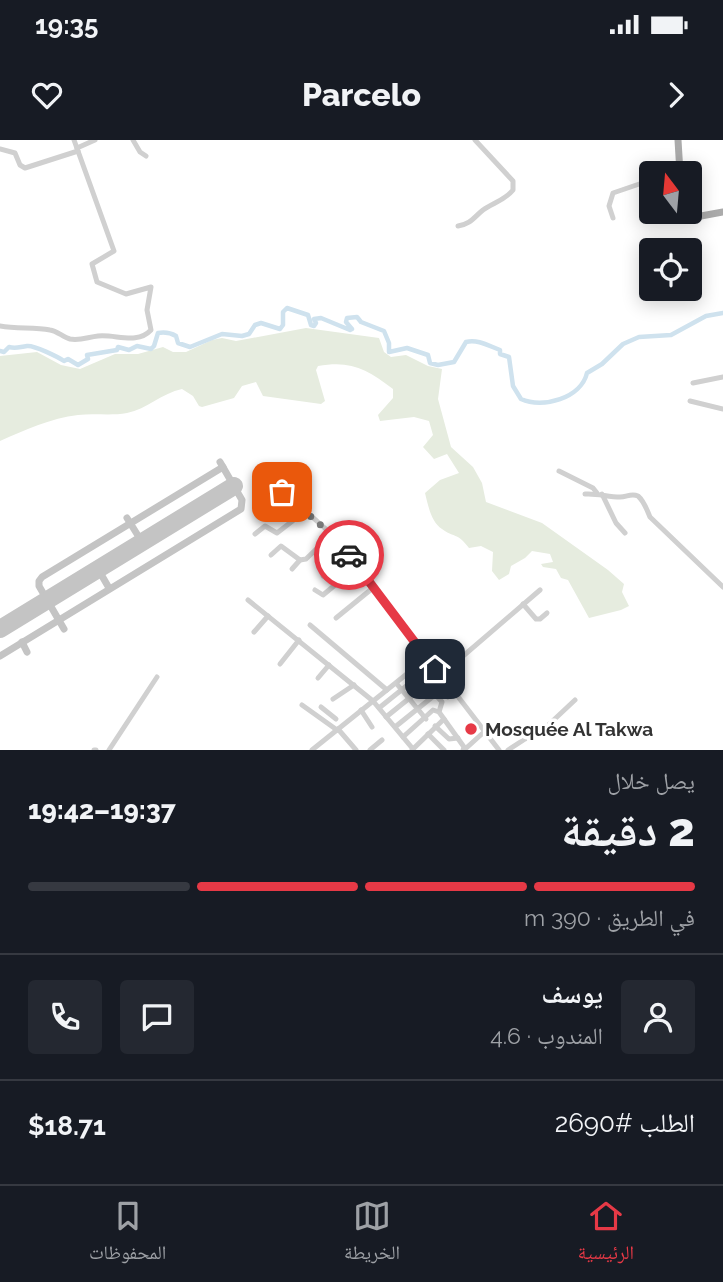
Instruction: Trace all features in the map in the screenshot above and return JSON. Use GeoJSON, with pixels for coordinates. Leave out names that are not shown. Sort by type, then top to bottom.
{"type":"FeatureCollection","features":[{"type":"Feature","properties":{"kind":"main road"},"geometry":{"type":"LineString","coordinates":[[676,140],[676,161]]}},
{"type":"Feature","properties":{"kind":"main road"},"geometry":{"type":"LineString","coordinates":[[702,216],[723,211]]}},
{"type":"Feature","properties":{"kind":"street"},"geometry":{"type":"LineString","coordinates":[[74,140],[118,262]]}},
{"type":"Feature","properties":{"kind":"street"},"geometry":{"type":"LineString","coordinates":[[0,149],[15,153],[20,165],[25,169],[77,150],[95,140]]}},
{"type":"Feature","properties":{"kind":"street"},"geometry":{"type":"LineString","coordinates":[[133,140],[140,152],[146,156]]}},
{"type":"Feature","properties":{"kind":"street"},"geometry":{"type":"LineString","coordinates":[[458,226],[467,224],[510,194],[514,185],[475,140]]}},
{"type":"Feature","properties":{"kind":"street"},"geometry":{"type":"LineString","coordinates":[[613,218],[609,206],[613,192],[639,184]]}},
{"type":"Feature","properties":{"kind":"street"},"geometry":{"type":"LineString","coordinates":[[0,326],[20,330],[50,330],[77,340],[101,336],[134,338],[150,332],[146,310],[150,287],[126,294],[98,286],[92,264],[114,251]]}},
{"type":"Feature","properties":{"kind":"street"},"geometry":{"type":"LineString","coordinates":[[693,383],[723,377]]}},
{"type":"Feature","properties":{"kind":"street"},"geometry":{"type":"LineString","coordinates":[[690,401],[723,409]]}},
{"type":"Feature","properties":{"kind":"street"},"geometry":{"type":"LineString","coordinates":[[559,471],[593,488],[625,533]]}},
{"type":"Feature","properties":{"kind":"street"},"geometry":{"type":"LineString","coordinates":[[282,491],[332,534],[499,750]]}},
{"type":"Feature","properties":{"kind":"street"},"geometry":{"type":"LineString","coordinates":[[584,494],[637,496],[650,516],[723,587]]}},
{"type":"Feature","properties":{"kind":"street"},"geometry":{"type":"LineString","coordinates":[[255,534],[265,526],[277,533],[304,512]]}},
{"type":"Feature","properties":{"kind":"street"},"geometry":{"type":"LineString","coordinates":[[292,569],[332,534]]}},
{"type":"Feature","properties":{"kind":"street"},"geometry":{"type":"LineString","coordinates":[[271,555],[283,546],[300,560]]}},
{"type":"Feature","properties":{"kind":"street"},"geometry":{"type":"LineString","coordinates":[[323,576],[349,555]]}},
{"type":"Feature","properties":{"kind":"street"},"geometry":{"type":"LineString","coordinates":[[315,590],[323,595],[358,566]]}},
{"type":"Feature","properties":{"kind":"street"},"geometry":{"type":"LineString","coordinates":[[336,618],[374,587]]}},
{"type":"Feature","properties":{"kind":"street"},"geometry":{"type":"LineString","coordinates":[[386,717],[540,590]]}},
{"type":"Feature","properties":{"kind":"street"},"geometry":{"type":"LineString","coordinates":[[248,600],[373,701],[413,750],[444,719]]}},
{"type":"Feature","properties":{"kind":"street"},"geometry":{"type":"LineString","coordinates":[[523,604],[537,619],[547,613]]}},
{"type":"Feature","properties":{"kind":"street"},"geometry":{"type":"LineString","coordinates":[[254,632],[268,616]]}},
{"type":"Feature","properties":{"kind":"street"},"geometry":{"type":"LineString","coordinates":[[310,625],[387,690]]}},
{"type":"Feature","properties":{"kind":"street"},"geometry":{"type":"LineString","coordinates":[[280,664],[299,640]]}},
{"type":"Feature","properties":{"kind":"street"},"geometry":{"type":"LineString","coordinates":[[312,750],[428,657]]}},
{"type":"Feature","properties":{"kind":"street"},"geometry":{"type":"LineString","coordinates":[[421,663],[442,702]]}},
{"type":"Feature","properties":{"kind":"street"},"geometry":{"type":"LineString","coordinates":[[318,678],[329,665]]}},
{"type":"Feature","properties":{"kind":"street"},"geometry":{"type":"LineString","coordinates":[[379,708],[425,671]]}},
{"type":"Feature","properties":{"kind":"street"},"geometry":{"type":"LineString","coordinates":[[109,750],[157,677]]}},
{"type":"Feature","properties":{"kind":"street"},"geometry":{"type":"LineString","coordinates":[[396,683],[426,719]]}},
{"type":"Feature","properties":{"kind":"street"},"geometry":{"type":"LineString","coordinates":[[332,699],[354,685]]}},
{"type":"Feature","properties":{"kind":"street"},"geometry":{"type":"LineString","coordinates":[[438,692],[448,697]]}},
{"type":"Feature","properties":{"kind":"street"},"geometry":{"type":"LineString","coordinates":[[395,727],[438,692]]}},
{"type":"Feature","properties":{"kind":"street"},"geometry":{"type":"LineString","coordinates":[[403,737],[436,711],[454,692]]}},
{"type":"Feature","properties":{"kind":"street"},"geometry":{"type":"LineString","coordinates":[[509,750],[524,738],[544,730],[575,700]]}},
{"type":"Feature","properties":{"kind":"street"},"geometry":{"type":"LineString","coordinates":[[302,705],[338,729],[356,750]]}},
{"type":"Feature","properties":{"kind":"street"},"geometry":{"type":"LineString","coordinates":[[321,707],[334,716],[326,723]]}},
{"type":"Feature","properties":{"kind":"street"},"geometry":{"type":"LineString","coordinates":[[361,710],[372,727]]}},
{"type":"Feature","properties":{"kind":"street"},"geometry":{"type":"LineString","coordinates":[[436,711],[458,738],[463,750],[472,747],[484,732]]}},
{"type":"Feature","properties":{"kind":"street"},"geometry":{"type":"LineString","coordinates":[[435,726],[449,739],[458,738]]}},
{"type":"Feature","properties":{"kind":"street"},"geometry":{"type":"LineString","coordinates":[[428,734],[444,750]]}},
{"type":"Feature","properties":{"kind":"street"},"geometry":{"type":"LineString","coordinates":[[370,750],[382,740]]}},
{"type":"Feature","properties":{"kind":"street"},"geometry":{"type":"LineString","coordinates":[[429,750],[436,743]]}},
{"type":"Feature","properties":{"kind":"shaded area"},"geometry":{"type":"Polygon","coordinates":[[[306,328],[379,338],[384,352],[391,357],[406,355],[428,366],[442,369],[438,399],[451,447],[473,467],[482,483],[486,502],[542,523],[608,570],[624,584],[622,592],[629,606],[589,618],[568,580],[561,578],[556,569],[543,567],[541,564],[553,562],[550,554],[532,551],[511,566],[509,574],[499,580],[492,571],[493,552],[481,546],[469,548],[458,537],[438,526],[433,518],[425,493],[440,480],[459,473],[447,454],[434,459],[423,447],[433,435],[429,421],[414,417],[380,421],[378,415],[393,398],[393,389],[367,371],[349,365],[318,366],[316,370],[325,401],[321,404],[263,396],[256,382],[242,386],[234,398],[202,407],[193,396],[182,389],[134,411],[121,414],[84,414],[58,419],[0,441],[0,356],[37,352],[61,365],[80,369],[115,354],[138,354],[163,347],[173,352],[186,352],[222,338],[236,341],[306,328]]]}},
{"type":"Feature","properties":{"kind":"waterway"},"geometry":{"type":"LineString","coordinates":[[0,351],[4,352],[9,347],[30,346],[78,365],[88,359],[87,355],[117,350],[118,347],[129,350],[137,346],[151,349],[158,333],[174,335],[178,343],[190,347],[222,334],[249,334],[255,325],[261,323],[280,329],[283,325],[283,312],[287,308],[308,315],[311,325],[314,326],[314,319],[321,318],[350,330],[352,329],[346,322],[347,318],[357,317],[361,322],[384,331],[389,352],[407,348],[428,355],[430,363],[438,365],[454,362],[466,342],[475,341],[488,345],[509,357],[513,386],[521,399],[540,403],[569,395],[583,382],[587,373],[602,364],[623,344],[639,337],[671,335],[706,316],[723,313]]}},
{"type":"Feature","properties":{"kind":"taxiway"},"geometry":{"type":"LineString","coordinates":[[0,656],[241,509],[242,500],[220,462]]}},
{"type":"Feature","properties":{"kind":"taxiway"},"geometry":{"type":"LineString","coordinates":[[64,629],[39,586],[42,577],[223,467]]}},
{"type":"Feature","properties":{"kind":"taxiway"},"geometry":{"type":"LineString","coordinates":[[127,518],[142,542]]}},
{"type":"Feature","properties":{"kind":"taxiway"},"geometry":{"type":"LineString","coordinates":[[98,569],[109,588]]}},
{"type":"Feature","properties":{"kind":"taxiway"},"geometry":{"type":"LineString","coordinates":[[22,642],[27,652]]}},
{"type":"Feature","properties":{"kind":"runway"},"geometry":{"type":"LineString","coordinates":[[0,629],[234,486]]}},
{"type":"Feature","properties":{"kind":"way so far"},"geometry":{"type":"LineString","coordinates":[[282,492],[337,539],[349,555]]}},
{"type":"Feature","properties":{"kind":"place","name":"Mosquée Al Takwa"},"geometry":{"type":"Point","coordinates":[471,729]}},
{"type":"Feature","properties":{"kind":"route"},"geometry":{"type":"LineString","coordinates":[[349,555],[435,669]]}}]}
